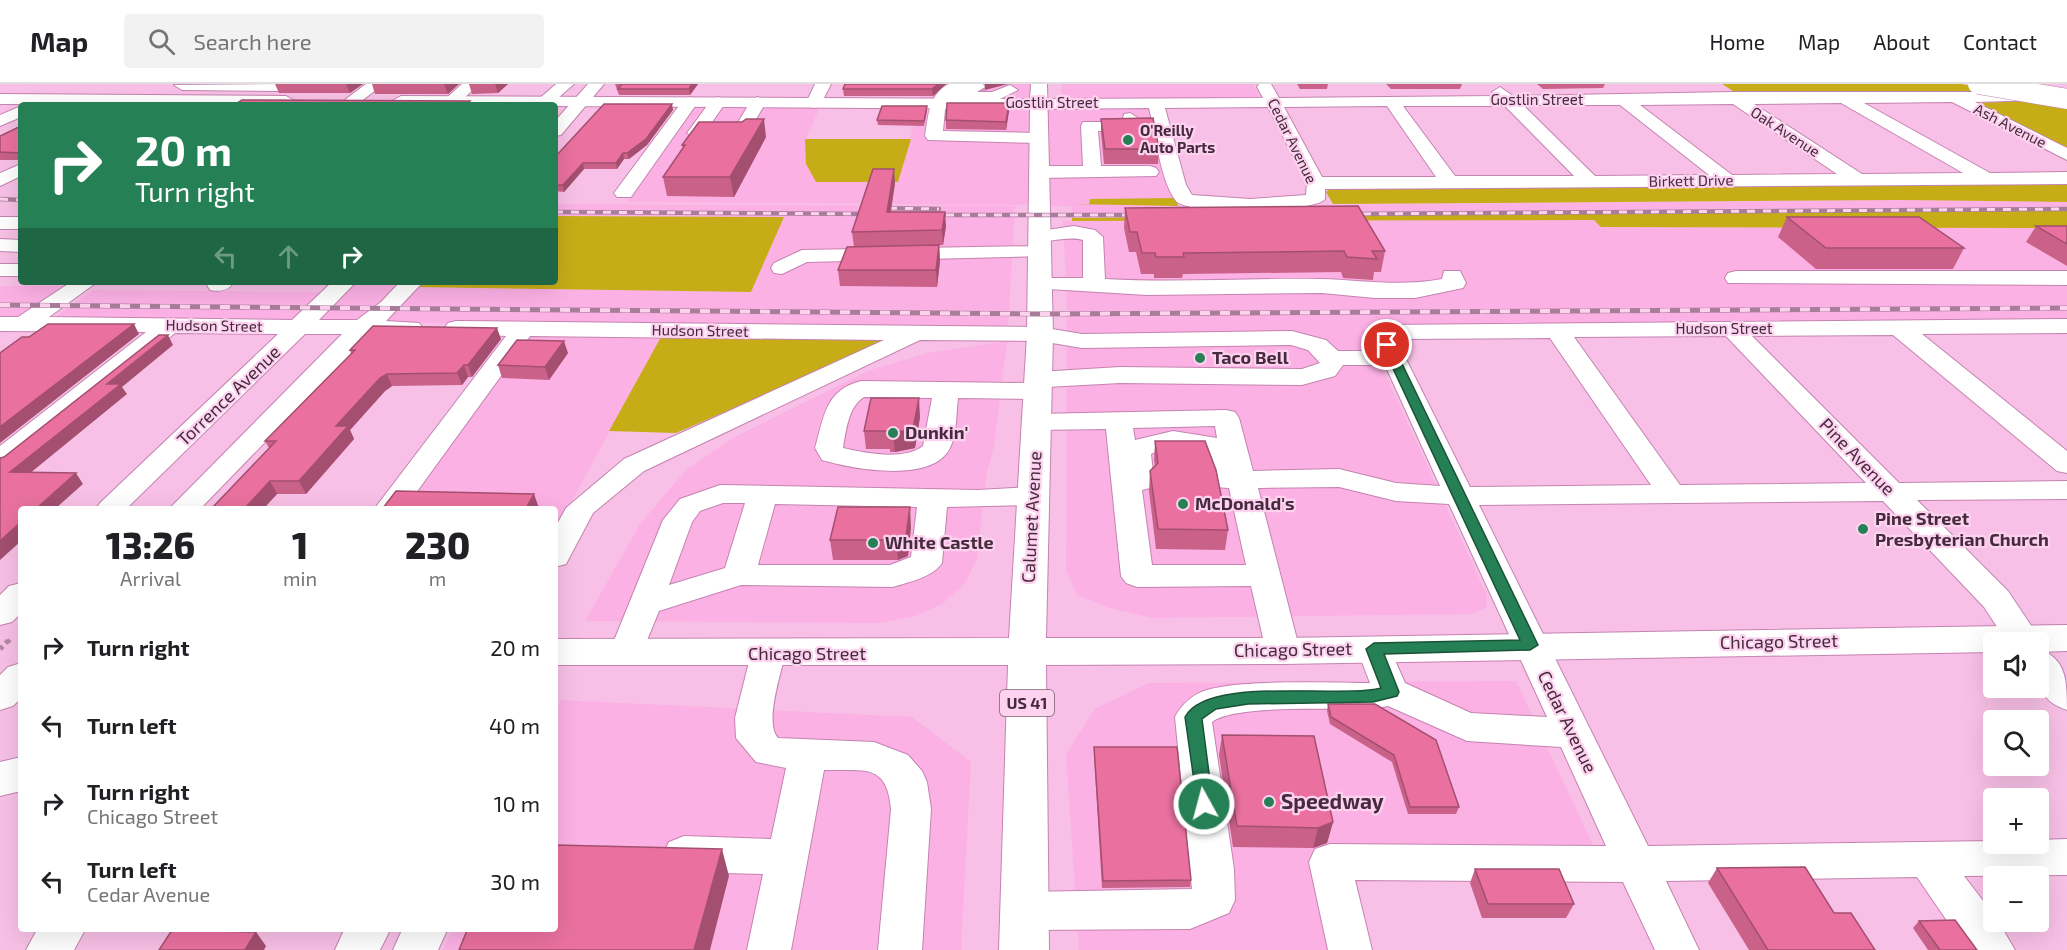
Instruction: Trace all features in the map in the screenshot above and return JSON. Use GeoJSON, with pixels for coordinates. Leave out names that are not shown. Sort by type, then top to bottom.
{"type":"FeatureCollection","features":[{"type":"Feature","properties":{"kind":"main road","name":"Calumet Avenue"},"geometry":{"type":"LineString","coordinates":[[1024,930],[1028,652],[1040,334],[1039,84]]}},
{"type":"Feature","properties":{"kind":"main road"},"geometry":{"type":"LineString","coordinates":[[1978,84],[2067,98]]}},
{"type":"Feature","properties":{"kind":"main road","name":"Gostlin Street"},"geometry":{"type":"LineString","coordinates":[[558,103],[923,103],[944,97],[1040,104]]}},
{"type":"Feature","properties":{"kind":"main road"},"geometry":{"type":"LineString","coordinates":[[0,99],[39,102]]}},
{"type":"Feature","properties":{"kind":"main road"},"geometry":{"type":"LineString","coordinates":[[278,102],[308,101]]}},
{"type":"Feature","properties":{"kind":"main road","name":"Gostlin Street"},"geometry":{"type":"LineString","coordinates":[[342,102],[474,102]]}},
{"type":"Feature","properties":{"kind":"main road","name":"Chicago Street"},"geometry":{"type":"LineString","coordinates":[[2049,642],[2067,638]]}},
{"type":"Feature","properties":{"kind":"main road","name":"Chicago Street"},"geometry":{"type":"LineString","coordinates":[[558,655],[1283,651],[1530,645],[1983,647]]}},
{"type":"Feature","properties":{"kind":"main road"},"geometry":{"type":"LineString","coordinates":[[0,779],[18,775]]}},
{"type":"Feature","properties":{"kind":"street"},"geometry":{"type":"LineString","coordinates":[[150,102],[183,84],[280,85]]}},
{"type":"Feature","properties":{"kind":"street"},"geometry":{"type":"LineString","coordinates":[[342,102],[376,84]]}},
{"type":"Feature","properties":{"kind":"street"},"geometry":{"type":"LineString","coordinates":[[451,101],[472,84]]}},
{"type":"Feature","properties":{"kind":"street"},"geometry":{"type":"LineString","coordinates":[[545,102],[566,84]]}},
{"type":"Feature","properties":{"kind":"street"},"geometry":{"type":"LineString","coordinates":[[558,128],[596,84]]}},
{"type":"Feature","properties":{"kind":"street"},"geometry":{"type":"LineString","coordinates":[[682,152],[696,133],[746,84]]}},
{"type":"Feature","properties":{"kind":"street"},"geometry":{"type":"LineString","coordinates":[[814,103],[823,84]]}},
{"type":"Feature","properties":{"kind":"street"},"geometry":{"type":"LineString","coordinates":[[923,103],[928,84]]}},
{"type":"Feature","properties":{"kind":"street","name":"Cedar Avenue"},"geometry":{"type":"LineString","coordinates":[[1264,84],[1315,191]]}},
{"type":"Feature","properties":{"kind":"street"},"geometry":{"type":"LineString","coordinates":[[1492,84],[1591,182]]}},
{"type":"Feature","properties":{"kind":"street","name":"Oak Avenue"},"geometry":{"type":"LineString","coordinates":[[1713,84],[1857,179]]}},
{"type":"Feature","properties":{"kind":"street"},"geometry":{"type":"LineString","coordinates":[[251,102],[280,85]]}},
{"type":"Feature","properties":{"kind":"street"},"geometry":{"type":"LineString","coordinates":[[1088,88],[1220,89],[1225,102]]}},
{"type":"Feature","properties":{"kind":"street"},"geometry":{"type":"LineString","coordinates":[[995,90],[994,97],[944,97],[995,90]]}},
{"type":"Feature","properties":{"kind":"street"},"geometry":{"type":"LineString","coordinates":[[944,97],[937,110],[933,135],[936,138],[1040,138]]}},
{"type":"Feature","properties":{"kind":"street","name":"Ash Avenue"},"geometry":{"type":"LineString","coordinates":[[1953,97],[2067,155]]}},
{"type":"Feature","properties":{"kind":"street"},"geometry":{"type":"LineString","coordinates":[[1844,98],[1985,178]]}},
{"type":"Feature","properties":{"kind":"street","name":"Gostlin Street"},"geometry":{"type":"LineString","coordinates":[[1040,104],[2067,98]]}},
{"type":"Feature","properties":{"kind":"street"},"geometry":{"type":"LineString","coordinates":[[1624,99],[1727,180]]}},
{"type":"Feature","properties":{"kind":"street"},"geometry":{"type":"LineString","coordinates":[[1391,101],[1450,183]]}},
{"type":"Feature","properties":{"kind":"street"},"geometry":{"type":"LineString","coordinates":[[624,193],[690,102]]}},
{"type":"Feature","properties":{"kind":"street"},"geometry":{"type":"LineString","coordinates":[[696,133],[739,134],[758,102]]}},
{"type":"Feature","properties":{"kind":"street"},"geometry":{"type":"LineString","coordinates":[[1092,172],[1089,126],[1131,127],[1128,103]]}},
{"type":"Feature","properties":{"kind":"street","name":"Birkett Drive"},"geometry":{"type":"LineString","coordinates":[[1156,103],[1177,185],[1185,200],[1216,203],[1297,202],[1315,191],[1450,183],[2067,178]]}},
{"type":"Feature","properties":{"kind":"street"},"geometry":{"type":"LineString","coordinates":[[4,130],[18,114]]}},
{"type":"Feature","properties":{"kind":"street"},"geometry":{"type":"LineString","coordinates":[[0,180],[18,171]]}},
{"type":"Feature","properties":{"kind":"street"},"geometry":{"type":"LineString","coordinates":[[1040,172],[1150,172]]}},
{"type":"Feature","properties":{"kind":"street"},"geometry":{"type":"LineString","coordinates":[[0,191],[18,191]]}},
{"type":"Feature","properties":{"kind":"street"},"geometry":{"type":"LineString","coordinates":[[0,223],[18,223]]}},
{"type":"Feature","properties":{"kind":"street"},"geometry":{"type":"LineString","coordinates":[[782,268],[802,256],[1040,244],[1067,232],[1087,233],[1094,237],[1094,286]]}},
{"type":"Feature","properties":{"kind":"street"},"geometry":{"type":"LineString","coordinates":[[0,245],[18,246]]}},
{"type":"Feature","properties":{"kind":"street"},"geometry":{"type":"LineString","coordinates":[[0,270],[18,270]]}},
{"type":"Feature","properties":{"kind":"street"},"geometry":{"type":"LineString","coordinates":[[1040,283],[1147,288],[1322,286],[1375,291],[1415,291],[1455,284],[1452,276]]}},
{"type":"Feature","properties":{"kind":"street"},"geometry":{"type":"LineString","coordinates":[[1736,278],[2067,278]]}},
{"type":"Feature","properties":{"kind":"street"},"geometry":{"type":"LineString","coordinates":[[0,340],[82,285]]}},
{"type":"Feature","properties":{"kind":"street","name":"Torrence Avenue"},"geometry":{"type":"LineString","coordinates":[[113,506],[302,327],[318,307],[342,285]]}},
{"type":"Feature","properties":{"kind":"street"},"geometry":{"type":"LineString","coordinates":[[187,506],[363,327],[389,307],[409,285]]}},
{"type":"Feature","properties":{"kind":"street","name":"Hudson Street"},"geometry":{"type":"LineString","coordinates":[[0,324],[1040,334],[1082,340],[1292,338],[1317,345],[1332,358],[1387,345],[1557,330],[2067,326]]}},
{"type":"Feature","properties":{"kind":"street"},"geometry":{"type":"LineString","coordinates":[[0,460],[170,326]]}},
{"type":"Feature","properties":{"kind":"street"},"geometry":{"type":"LineString","coordinates":[[1899,327],[2067,465]]}},
{"type":"Feature","properties":{"kind":"street"},"geometry":{"type":"LineString","coordinates":[[391,506],[523,329]]}},
{"type":"Feature","properties":{"kind":"street","name":"Pine Avenue"},"geometry":{"type":"LineString","coordinates":[[1732,329],[1996,599],[2019,632]]}},
{"type":"Feature","properties":{"kind":"street"},"geometry":{"type":"LineString","coordinates":[[1557,330],[1672,494]]}},
{"type":"Feature","properties":{"kind":"street"},"geometry":{"type":"LineString","coordinates":[[558,551],[581,508],[634,465],[918,333]]}},
{"type":"Feature","properties":{"kind":"street"},"geometry":{"type":"LineString","coordinates":[[1106,340],[1110,376]]}},
{"type":"Feature","properties":{"kind":"street","name":"Cedar Avenue"},"geometry":{"type":"LineString","coordinates":[[1387,345],[1677,950]]}},
{"type":"Feature","properties":{"kind":"street"},"geometry":{"type":"LineString","coordinates":[[946,390],[1038,385],[1110,376],[1302,377],[1326,371],[1332,364],[1332,358]]}},
{"type":"Feature","properties":{"kind":"street"},"geometry":{"type":"LineString","coordinates":[[1036,422],[1226,418],[1283,651]]}},
{"type":"Feature","properties":{"kind":"street"},"geometry":{"type":"LineString","coordinates":[[1119,420],[1137,576],[1264,575]]}},
{"type":"Feature","properties":{"kind":"street"},"geometry":{"type":"LineString","coordinates":[[1134,548],[1147,540],[1137,452],[1143,444],[1154,441],[1200,441],[1214,446],[1222,478],[1229,487],[1243,489],[1339,478],[1396,492],[1460,496],[2067,490]]}},
{"type":"Feature","properties":{"kind":"street"},"geometry":{"type":"LineString","coordinates":[[626,653],[678,520],[690,505],[704,497],[720,494],[933,498],[1033,496]]}},
{"type":"Feature","properties":{"kind":"street"},"geometry":{"type":"LineString","coordinates":[[741,569],[763,494]]}},
{"type":"Feature","properties":{"kind":"street"},"geometry":{"type":"LineString","coordinates":[[645,604],[741,569],[893,576],[926,563],[933,498]]}},
{"type":"Feature","properties":{"kind":"street"},"geometry":{"type":"LineString","coordinates":[[0,614],[18,597]]}},
{"type":"Feature","properties":{"kind":"street"},"geometry":{"type":"LineString","coordinates":[[1374,649],[1391,692]]}},
{"type":"Feature","properties":{"kind":"street"},"geometry":{"type":"LineString","coordinates":[[768,654],[753,718],[755,738],[769,753],[874,758],[894,766],[909,782],[912,809],[900,950]]}},
{"type":"Feature","properties":{"kind":"street","name":"Pine Avenue"},"geometry":{"type":"LineString","coordinates":[[2049,674],[2067,698]]}},
{"type":"Feature","properties":{"kind":"street"},"geometry":{"type":"LineString","coordinates":[[0,697],[18,679]]}},
{"type":"Feature","properties":{"kind":"street"},"geometry":{"type":"LineString","coordinates":[[1024,930],[1191,910],[1214,900],[1213,869],[1193,717],[1211,703],[1248,698],[1373,696],[1391,692],[1467,727],[1573,733]]}},
{"type":"Feature","properties":{"kind":"street"},"geometry":{"type":"LineString","coordinates":[[768,950],[808,754]]}},
{"type":"Feature","properties":{"kind":"street"},"geometry":{"type":"LineString","coordinates":[[648,854],[787,857]]}},
{"type":"Feature","properties":{"kind":"street"},"geometry":{"type":"LineString","coordinates":[[1350,950],[1330,862],[1636,864],[2067,857]]}},
{"type":"Feature","properties":{"kind":"street"},"geometry":{"type":"LineString","coordinates":[[1928,860],[1993,950]]}},
{"type":"Feature","properties":{"kind":"street"},"geometry":{"type":"LineString","coordinates":[[48,950],[61,932]]}},
{"type":"Feature","properties":{"kind":"street"},"geometry":{"type":"LineString","coordinates":[[357,950],[367,932]]}},
{"type":"Feature","properties":{"kind":"street"},"geometry":{"type":"LineString","coordinates":[[415,950],[424,932]]}},
{"type":"Feature","properties":{"kind":"shaded area"},"geometry":{"type":"Polygon","coordinates":[[[924,84],[1035,84],[1034,205],[627,202],[702,97],[824,98],[806,139],[910,139],[924,84]]]}},
{"type":"Feature","properties":{"kind":"shaded area"},"geometry":{"type":"Polygon","coordinates":[[[1061,84],[1253,84],[1260,98],[1062,100],[1061,84]]]}},
{"type":"Feature","properties":{"kind":"shaded area"},"geometry":{"type":"Polygon","coordinates":[[[1722,84],[1961,84],[2009,93],[1741,96],[1722,84]]]}},
{"type":"Feature","properties":{"kind":"shaded area"},"geometry":{"type":"Polygon","coordinates":[[[2057,100],[2067,102],[2067,148],[1976,103],[2057,100]]]}},
{"type":"Feature","properties":{"kind":"shaded area"},"geometry":{"type":"Polygon","coordinates":[[[1147,104],[1179,206],[1901,200],[2067,202],[2067,211],[1072,218],[1071,206],[1046,206],[1044,105],[1147,104]]]}},
{"type":"Feature","properties":{"kind":"shaded area"},"geometry":{"type":"Polygon","coordinates":[[[805,139],[911,139],[898,182],[816,182],[806,164],[805,139]]]}},
{"type":"Feature","properties":{"kind":"shaded area"},"geometry":{"type":"Polygon","coordinates":[[[2067,182],[2067,202],[1901,200],[1333,204],[1326,192],[1332,187],[2067,182]]]}},
{"type":"Feature","properties":{"kind":"shaded area"},"geometry":{"type":"Polygon","coordinates":[[[1176,198],[1178,206],[1070,204],[1089,204],[1090,199],[1176,198]]]}},
{"type":"Feature","properties":{"kind":"shaded area"},"geometry":{"type":"Polygon","coordinates":[[[558,204],[1015,206],[1008,327],[838,329],[386,322],[414,287],[751,292],[784,217],[558,216],[558,204]]]}},
{"type":"Feature","properties":{"kind":"shaded area"},"geometry":{"type":"Polygon","coordinates":[[[2067,211],[2067,228],[1601,227],[1594,220],[1072,221],[1072,218],[2067,211]]]}},
{"type":"Feature","properties":{"kind":"shaded area"},"geometry":{"type":"Polygon","coordinates":[[[558,216],[784,217],[751,292],[414,287],[416,285],[558,285],[558,216]]]}},
{"type":"Feature","properties":{"kind":"shaded area"},"geometry":{"type":"Polygon","coordinates":[[[1594,220],[1601,227],[2067,228],[2067,319],[1363,326],[1487,595],[1486,608],[1470,614],[1153,618],[1109,608],[1077,595],[1066,569],[1067,301],[1063,221],[1594,220]]]}},
{"type":"Feature","properties":{"kind":"shaded area"},"geometry":{"type":"Polygon","coordinates":[[[351,285],[398,285],[360,321],[316,319],[351,285]]]}},
{"type":"Feature","properties":{"kind":"shaded area"},"geometry":{"type":"Polygon","coordinates":[[[0,286],[67,286],[17,319],[0,319],[0,286]]]}},
{"type":"Feature","properties":{"kind":"shaded area"},"geometry":{"type":"Polygon","coordinates":[[[93,290],[327,292],[295,322],[52,319],[93,290]]]}},
{"type":"Feature","properties":{"kind":"shaded area"},"geometry":{"type":"Polygon","coordinates":[[[524,336],[661,337],[558,526],[558,506],[400,506],[524,336]]]}},
{"type":"Feature","properties":{"kind":"shaded area"},"geometry":{"type":"Polygon","coordinates":[[[661,337],[898,337],[676,433],[609,431],[661,337]]]}},
{"type":"Feature","properties":{"kind":"shaded area"},"geometry":{"type":"Polygon","coordinates":[[[1007,341],[994,447],[987,472],[977,558],[966,582],[942,604],[916,616],[879,623],[585,621],[640,524],[686,470],[733,438],[870,370],[928,353],[1007,341]]]}},
{"type":"Feature","properties":{"kind":"shaded area"},"geometry":{"type":"Polygon","coordinates":[[[1516,681],[1602,864],[1330,862],[1350,950],[1079,950],[1066,754],[1095,709],[1148,683],[1516,681]]]}},
{"type":"Feature","properties":{"kind":"shaded area"},"geometry":{"type":"Polygon","coordinates":[[[561,700],[912,717],[971,762],[961,950],[443,950],[452,932],[558,932],[558,706],[561,700]]]}},
{"type":"Feature","properties":{"kind":"building"},"geometry":{"type":"Polygon","coordinates":[[[622,84],[692,84],[689,89],[618,89],[622,84]]]}},
{"type":"Feature","properties":{"kind":"building"},"geometry":{"type":"Polygon","coordinates":[[[845,84],[938,84],[932,89],[843,89],[845,84]]]}},
{"type":"Feature","properties":{"kind":"building"},"geometry":{"type":"Polygon","coordinates":[[[242,100],[470,101],[469,102],[239,102],[242,100]]]}},
{"type":"Feature","properties":{"kind":"building"},"geometry":{"type":"Polygon","coordinates":[[[947,103],[1009,103],[1006,122],[946,120],[947,103]]]}},
{"type":"Feature","properties":{"kind":"building"},"geometry":{"type":"Polygon","coordinates":[[[604,104],[672,104],[646,139],[627,153],[623,153],[616,163],[583,163],[563,185],[558,185],[558,154],[604,104]]]}},
{"type":"Feature","properties":{"kind":"building"},"geometry":{"type":"Polygon","coordinates":[[[882,106],[927,106],[924,121],[877,120],[882,106]]]}},
{"type":"Feature","properties":{"kind":"building"},"geometry":{"type":"Polygon","coordinates":[[[1153,118],[1159,149],[1105,149],[1101,119],[1153,118]]]}},
{"type":"Feature","properties":{"kind":"building"},"geometry":{"type":"Polygon","coordinates":[[[746,119],[764,119],[730,177],[663,177],[699,122],[742,122],[746,119]]]}},
{"type":"Feature","properties":{"kind":"building"},"geometry":{"type":"Polygon","coordinates":[[[18,127],[18,153],[0,152],[0,136],[18,127]]]}},
{"type":"Feature","properties":{"kind":"building"},"geometry":{"type":"Polygon","coordinates":[[[873,169],[894,169],[887,212],[945,212],[942,230],[852,232],[873,169]]]}},
{"type":"Feature","properties":{"kind":"building"},"geometry":{"type":"Polygon","coordinates":[[[1358,206],[1385,251],[1372,251],[1377,259],[1347,257],[1344,251],[1183,253],[1184,257],[1156,257],[1155,253],[1142,253],[1137,232],[1130,232],[1125,208],[1358,206]]]}},
{"type":"Feature","properties":{"kind":"building"},"geometry":{"type":"Polygon","coordinates":[[[1787,217],[1919,217],[1964,248],[1826,248],[1787,217]]]}},
{"type":"Feature","properties":{"kind":"building"},"geometry":{"type":"Polygon","coordinates":[[[2036,226],[2067,226],[2067,244],[2036,226]]]}},
{"type":"Feature","properties":{"kind":"building"},"geometry":{"type":"Polygon","coordinates":[[[939,245],[936,270],[838,270],[847,247],[939,245]]]}},
{"type":"Feature","properties":{"kind":"building"},"geometry":{"type":"Polygon","coordinates":[[[48,324],[134,324],[0,427],[0,353],[22,337],[29,337],[48,324]]]}},
{"type":"Feature","properties":{"kind":"building"},"geometry":{"type":"Polygon","coordinates":[[[373,326],[497,328],[468,365],[464,365],[457,373],[387,374],[380,378],[336,426],[348,426],[299,481],[270,481],[247,506],[214,506],[276,441],[265,441],[355,350],[350,350],[373,326]]]}},
{"type":"Feature","properties":{"kind":"building"},"geometry":{"type":"Polygon","coordinates":[[[159,335],[168,335],[107,384],[121,384],[10,472],[76,473],[39,506],[18,506],[18,525],[0,541],[0,458],[159,335]]]}},
{"type":"Feature","properties":{"kind":"building"},"geometry":{"type":"Polygon","coordinates":[[[517,340],[564,341],[545,367],[498,365],[517,340]]]}},
{"type":"Feature","properties":{"kind":"building"},"geometry":{"type":"Polygon","coordinates":[[[871,398],[919,398],[913,429],[893,433],[864,431],[871,398]]]}},
{"type":"Feature","properties":{"kind":"building","name":"McDonald's"},"geometry":{"type":"Polygon","coordinates":[[[1155,441],[1205,441],[1216,470],[1228,530],[1158,529],[1150,471],[1158,463],[1155,441]]]}},
{"type":"Feature","properties":{"kind":"building"},"geometry":{"type":"Polygon","coordinates":[[[396,491],[534,494],[527,506],[385,506],[396,491]]]}},
{"type":"Feature","properties":{"kind":"building"},"geometry":{"type":"Polygon","coordinates":[[[838,507],[910,507],[906,536],[896,540],[830,540],[838,507]]]}},
{"type":"Feature","properties":{"kind":"building"},"geometry":{"type":"Polygon","coordinates":[[[1328,704],[1375,704],[1436,740],[1459,807],[1410,807],[1394,755],[1331,717],[1328,704]]]}},
{"type":"Feature","properties":{"kind":"building","name":"Speedway"},"geometry":{"type":"Polygon","coordinates":[[[1222,735],[1314,736],[1333,822],[1318,828],[1237,826],[1222,735]]]}},
{"type":"Feature","properties":{"kind":"building"},"geometry":{"type":"Polygon","coordinates":[[[1094,747],[1177,747],[1191,880],[1103,881],[1094,747]]]}},
{"type":"Feature","properties":{"kind":"building"},"geometry":{"type":"Polygon","coordinates":[[[558,845],[722,849],[694,950],[459,950],[466,932],[558,932],[558,845]]]}},
{"type":"Feature","properties":{"kind":"building"},"geometry":{"type":"Polygon","coordinates":[[[1805,867],[1834,913],[1851,913],[1875,950],[1768,950],[1717,868],[1805,867]]]}},
{"type":"Feature","properties":{"kind":"building"},"geometry":{"type":"Polygon","coordinates":[[[1475,869],[1559,869],[1574,904],[1488,904],[1475,869]]]}},
{"type":"Feature","properties":{"kind":"building"},"geometry":{"type":"Polygon","coordinates":[[[1955,920],[1977,950],[1940,950],[1919,921],[1955,920]]]}},
{"type":"Feature","properties":{"kind":"building"},"geometry":{"type":"Polygon","coordinates":[[[171,932],[256,932],[245,950],[159,950],[171,932]]]}},
{"type":"Feature","properties":{"kind":"tunnel"},"geometry":{"type":"LineString","coordinates":[[969,91],[987,92]]}},
{"type":"Feature","properties":{"kind":"railway"},"geometry":{"type":"LineString","coordinates":[[0,199],[18,200]]}},
{"type":"Feature","properties":{"kind":"railway"},"geometry":{"type":"LineString","coordinates":[[873,208],[939,209]]}},
{"type":"Feature","properties":{"kind":"railway"},"geometry":{"type":"LineString","coordinates":[[1347,214],[2067,209]]}},
{"type":"Feature","properties":{"kind":"railway"},"geometry":{"type":"LineString","coordinates":[[558,212],[873,214]]}},
{"type":"Feature","properties":{"kind":"railway"},"geometry":{"type":"LineString","coordinates":[[930,215],[1140,215]]}},
{"type":"Feature","properties":{"kind":"railway"},"geometry":{"type":"LineString","coordinates":[[0,305],[1040,314],[2067,308]]}},
{"type":"Feature","properties":{"kind":"place","name":"O'Reilly Auto Parts"},"geometry":{"type":"Point","coordinates":[1128,140]}},
{"type":"Feature","properties":{"kind":"place","name":"Taco Bell"},"geometry":{"type":"Point","coordinates":[1200,358]}},
{"type":"Feature","properties":{"kind":"place","name":"Dunkin'"},"geometry":{"type":"Point","coordinates":[893,433]}},
{"type":"Feature","properties":{"kind":"place","name":"McDonald's"},"geometry":{"type":"Point","coordinates":[1183,504]}},
{"type":"Feature","properties":{"kind":"place","name":"Pine Street Presbyterian Church"},"geometry":{"type":"Point","coordinates":[1863,529]}},
{"type":"Feature","properties":{"kind":"place","name":"White Castle"},"geometry":{"type":"Point","coordinates":[873,543]}},
{"type":"Feature","properties":{"kind":"place","name":"Speedway"},"geometry":{"type":"Point","coordinates":[1269,802]}},
{"type":"Feature","properties":{"kind":"route"},"geometry":{"type":"LineString","coordinates":[[1204,804],[1193,717],[1211,703],[1248,698],[1373,696],[1391,692],[1374,649],[1530,645],[1387,345]]}}]}
